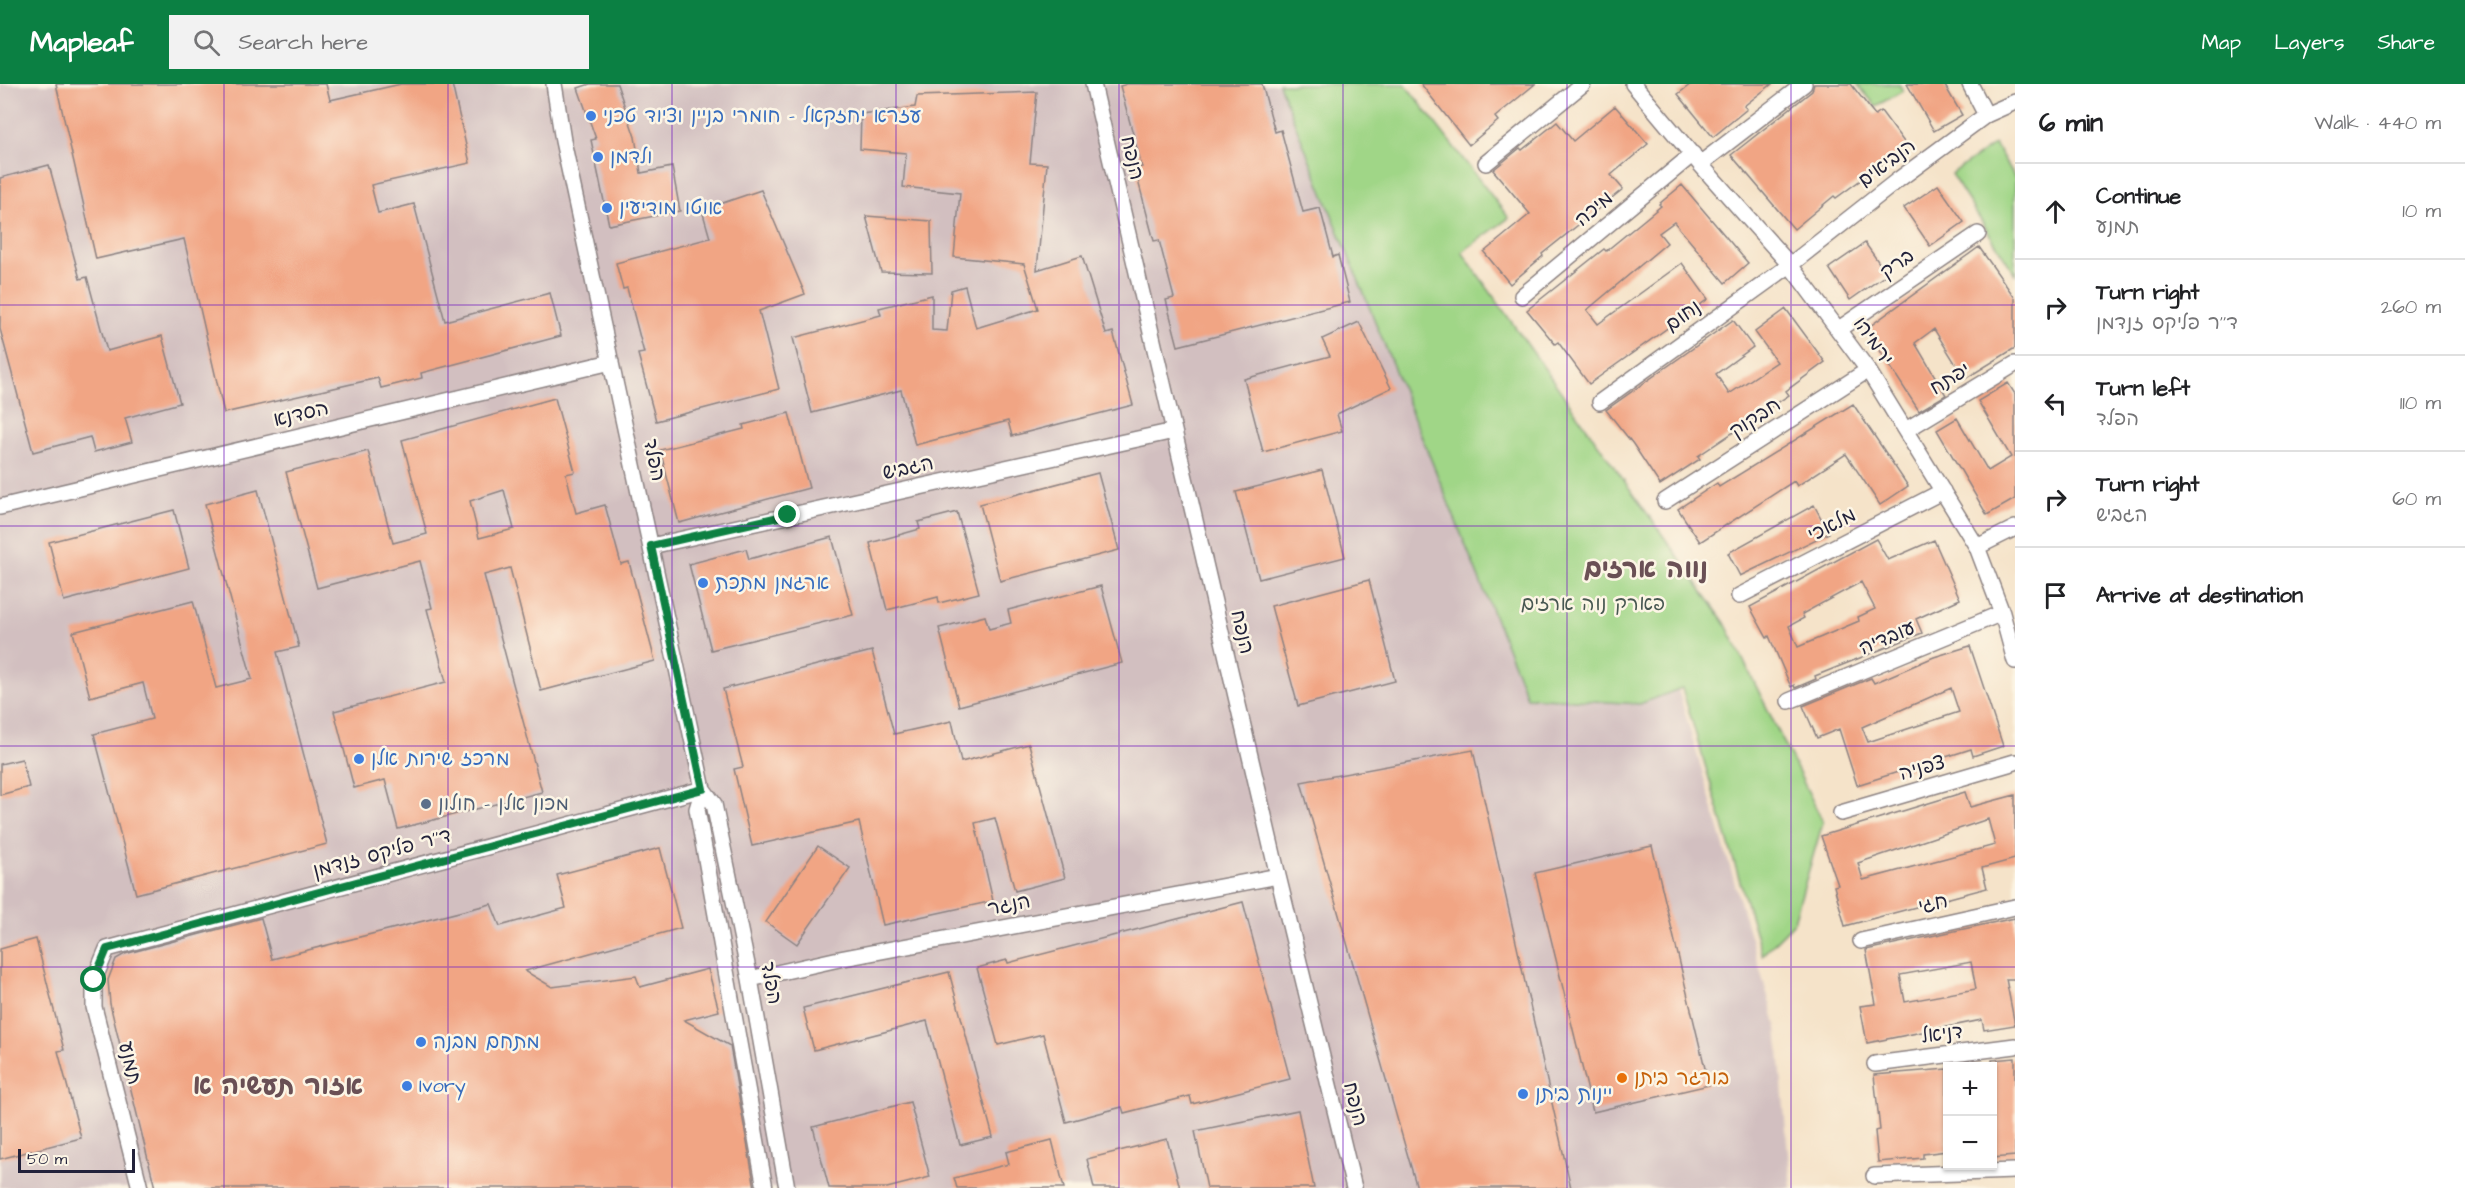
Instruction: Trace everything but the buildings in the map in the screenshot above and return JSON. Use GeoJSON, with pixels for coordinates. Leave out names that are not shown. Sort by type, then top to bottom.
{"type":"FeatureCollection","features":[{"type":"Feature","properties":{"kind":"street","name":"הפלד"},"geometry":{"type":"LineString","coordinates":[[546,84],[554,121],[563,141]]}},
{"type":"Feature","properties":{"kind":"street","name":"הפלד"},"geometry":{"type":"LineString","coordinates":[[554,84],[563,141],[703,789],[714,804],[750,979],[787,1188]]}},
{"type":"Feature","properties":{"kind":"street","name":"הנפח"},"geometry":{"type":"LineString","coordinates":[[1093,84],[1278,876],[1354,1188]]}},
{"type":"Feature","properties":{"kind":"street"},"geometry":{"type":"LineString","coordinates":[[1486,163],[1582,84]]}},
{"type":"Feature","properties":{"kind":"street","name":"ירמיהו"},"geometry":{"type":"LineString","coordinates":[[1633,84],[1790,265],[1868,370],[1977,547],[2002,612],[2015,661]]}},
{"type":"Feature","properties":{"kind":"street","name":"מיכה"},"geometry":{"type":"LineString","coordinates":[[1522,296],[1696,159],[1804,84]]}},
{"type":"Feature","properties":{"kind":"street"},"geometry":{"type":"LineString","coordinates":[[1970,84],[1986,115]]}},
{"type":"Feature","properties":{"kind":"street","name":"הנביאים"},"geometry":{"type":"LineString","coordinates":[[1790,265],[1898,180],[1986,115],[2015,102]]}},
{"type":"Feature","properties":{"kind":"street","name":"ברק"},"geometry":{"type":"LineString","coordinates":[[1839,329],[1978,234]]}},
{"type":"Feature","properties":{"kind":"street","name":"נחום"},"geometry":{"type":"LineString","coordinates":[[1600,402],[1790,265]]}},
{"type":"Feature","properties":{"kind":"street","name":"הסדנא"},"geometry":{"type":"LineString","coordinates":[[0,507],[612,362]]}},
{"type":"Feature","properties":{"kind":"street","name":"יפתח"},"geometry":{"type":"LineString","coordinates":[[1906,430],[2015,364]]}},
{"type":"Feature","properties":{"kind":"street","name":"חבקוק"},"geometry":{"type":"LineString","coordinates":[[1665,501],[1868,370]]}},
{"type":"Feature","properties":{"kind":"street","name":"הגביש"},"geometry":{"type":"LineString","coordinates":[[651,546],[1174,431]]}},
{"type":"Feature","properties":{"kind":"street","name":"מלאכי"},"geometry":{"type":"LineString","coordinates":[[1739,596],[1943,491]]}},
{"type":"Feature","properties":{"kind":"street"},"geometry":{"type":"LineString","coordinates":[[1977,547],[2015,528]]}},
{"type":"Feature","properties":{"kind":"street","name":"עובדיה"},"geometry":{"type":"LineString","coordinates":[[1789,701],[2002,612]]}},
{"type":"Feature","properties":{"kind":"street","name":"צפניה"},"geometry":{"type":"LineString","coordinates":[[1841,813],[2015,762]]}},
{"type":"Feature","properties":{"kind":"street","name":"הפלד"},"geometry":{"type":"LineString","coordinates":[[703,789],[697,809],[765,1188]]}},
{"type":"Feature","properties":{"kind":"street","name":"ד''ר פליקס זנדמן"},"geometry":{"type":"LineString","coordinates":[[107,949],[703,789]]}},
{"type":"Feature","properties":{"kind":"street","name":"הנגר"},"geometry":{"type":"LineString","coordinates":[[750,979],[839,959],[1278,876]]}},
{"type":"Feature","properties":{"kind":"street","name":"חגי"},"geometry":{"type":"LineString","coordinates":[[1861,941],[2015,907]]}},
{"type":"Feature","properties":{"kind":"street","name":"תמנע"},"geometry":{"type":"LineString","coordinates":[[107,949],[94,980],[94,1007],[140,1188]]}},
{"type":"Feature","properties":{"kind":"street","name":"דניאל"},"geometry":{"type":"LineString","coordinates":[[1875,1064],[2015,1046]]}},
{"type":"Feature","properties":{"kind":"street"},"geometry":{"type":"LineString","coordinates":[[1875,1176],[2015,1171]]}},
{"type":"Feature","properties":{"kind":"shaded area"},"geometry":{"type":"Polygon","coordinates":[[[0,84],[1307,84],[1668,655],[1777,1028],[1791,1188],[0,1188],[0,84]]]}},
{"type":"Feature","properties":{"kind":"green space","name":"פארק נוה ארזים"},"geometry":{"type":"Polygon","coordinates":[[[1279,84],[1405,84],[1509,218],[1462,252],[1725,623],[1823,822],[1793,924],[1762,955],[1682,688],[1640,704],[1527,697],[1279,84]]]}},
{"type":"Feature","properties":{"kind":"green space"},"geometry":{"type":"Polygon","coordinates":[[[1857,84],[1899,84],[1903,91],[1876,106],[1857,84]]]}},
{"type":"Feature","properties":{"kind":"green space"},"geometry":{"type":"Polygon","coordinates":[[[1995,144],[2015,178],[2015,274],[1951,174],[1995,144]]]}},
{"type":"Feature","properties":{"kind":"place","name":"עזרא יחזקאל - חומרי בניין וציוד טכני"},"geometry":{"type":"Point","coordinates":[591,116]}},
{"type":"Feature","properties":{"kind":"place","name":"ולדמן"},"geometry":{"type":"Point","coordinates":[598,157]}},
{"type":"Feature","properties":{"kind":"place","name":"אוטו מודיעין"},"geometry":{"type":"Point","coordinates":[607,208]}},
{"type":"Feature","properties":{"kind":"place","name":"ארגמן מתכת"},"geometry":{"type":"Point","coordinates":[703,583]}},
{"type":"Feature","properties":{"kind":"place","name":"מרכז שירות אלן"},"geometry":{"type":"Point","coordinates":[359,759]}},
{"type":"Feature","properties":{"kind":"place","name":"מכון אלן - חולון"},"geometry":{"type":"Point","coordinates":[426,804]}},
{"type":"Feature","properties":{"kind":"place","name":"מתחם מבנה"},"geometry":{"type":"Point","coordinates":[421,1042]}},
{"type":"Feature","properties":{"kind":"place","name":"בורגר ביתן"},"geometry":{"type":"Point","coordinates":[1622,1078]}},
{"type":"Feature","properties":{"kind":"place","name":"Ivory"},"geometry":{"type":"Point","coordinates":[407,1086]}},
{"type":"Feature","properties":{"kind":"place","name":"יינות ביתן"},"geometry":{"type":"Point","coordinates":[1523,1094]}},
{"type":"Feature","properties":{"kind":"district","name":"נווה ארזים"},"geometry":{"type":"Point","coordinates":[1646,569]}},
{"type":"Feature","properties":{"kind":"district","name":"אזור תעשיה א"},"geometry":{"type":"Point","coordinates":[278,1086]}},
{"type":"Feature","properties":{"kind":"route"},"geometry":{"type":"LineString","coordinates":[[94,980],[107,949],[703,789],[651,546],[788,515]]}}]}
